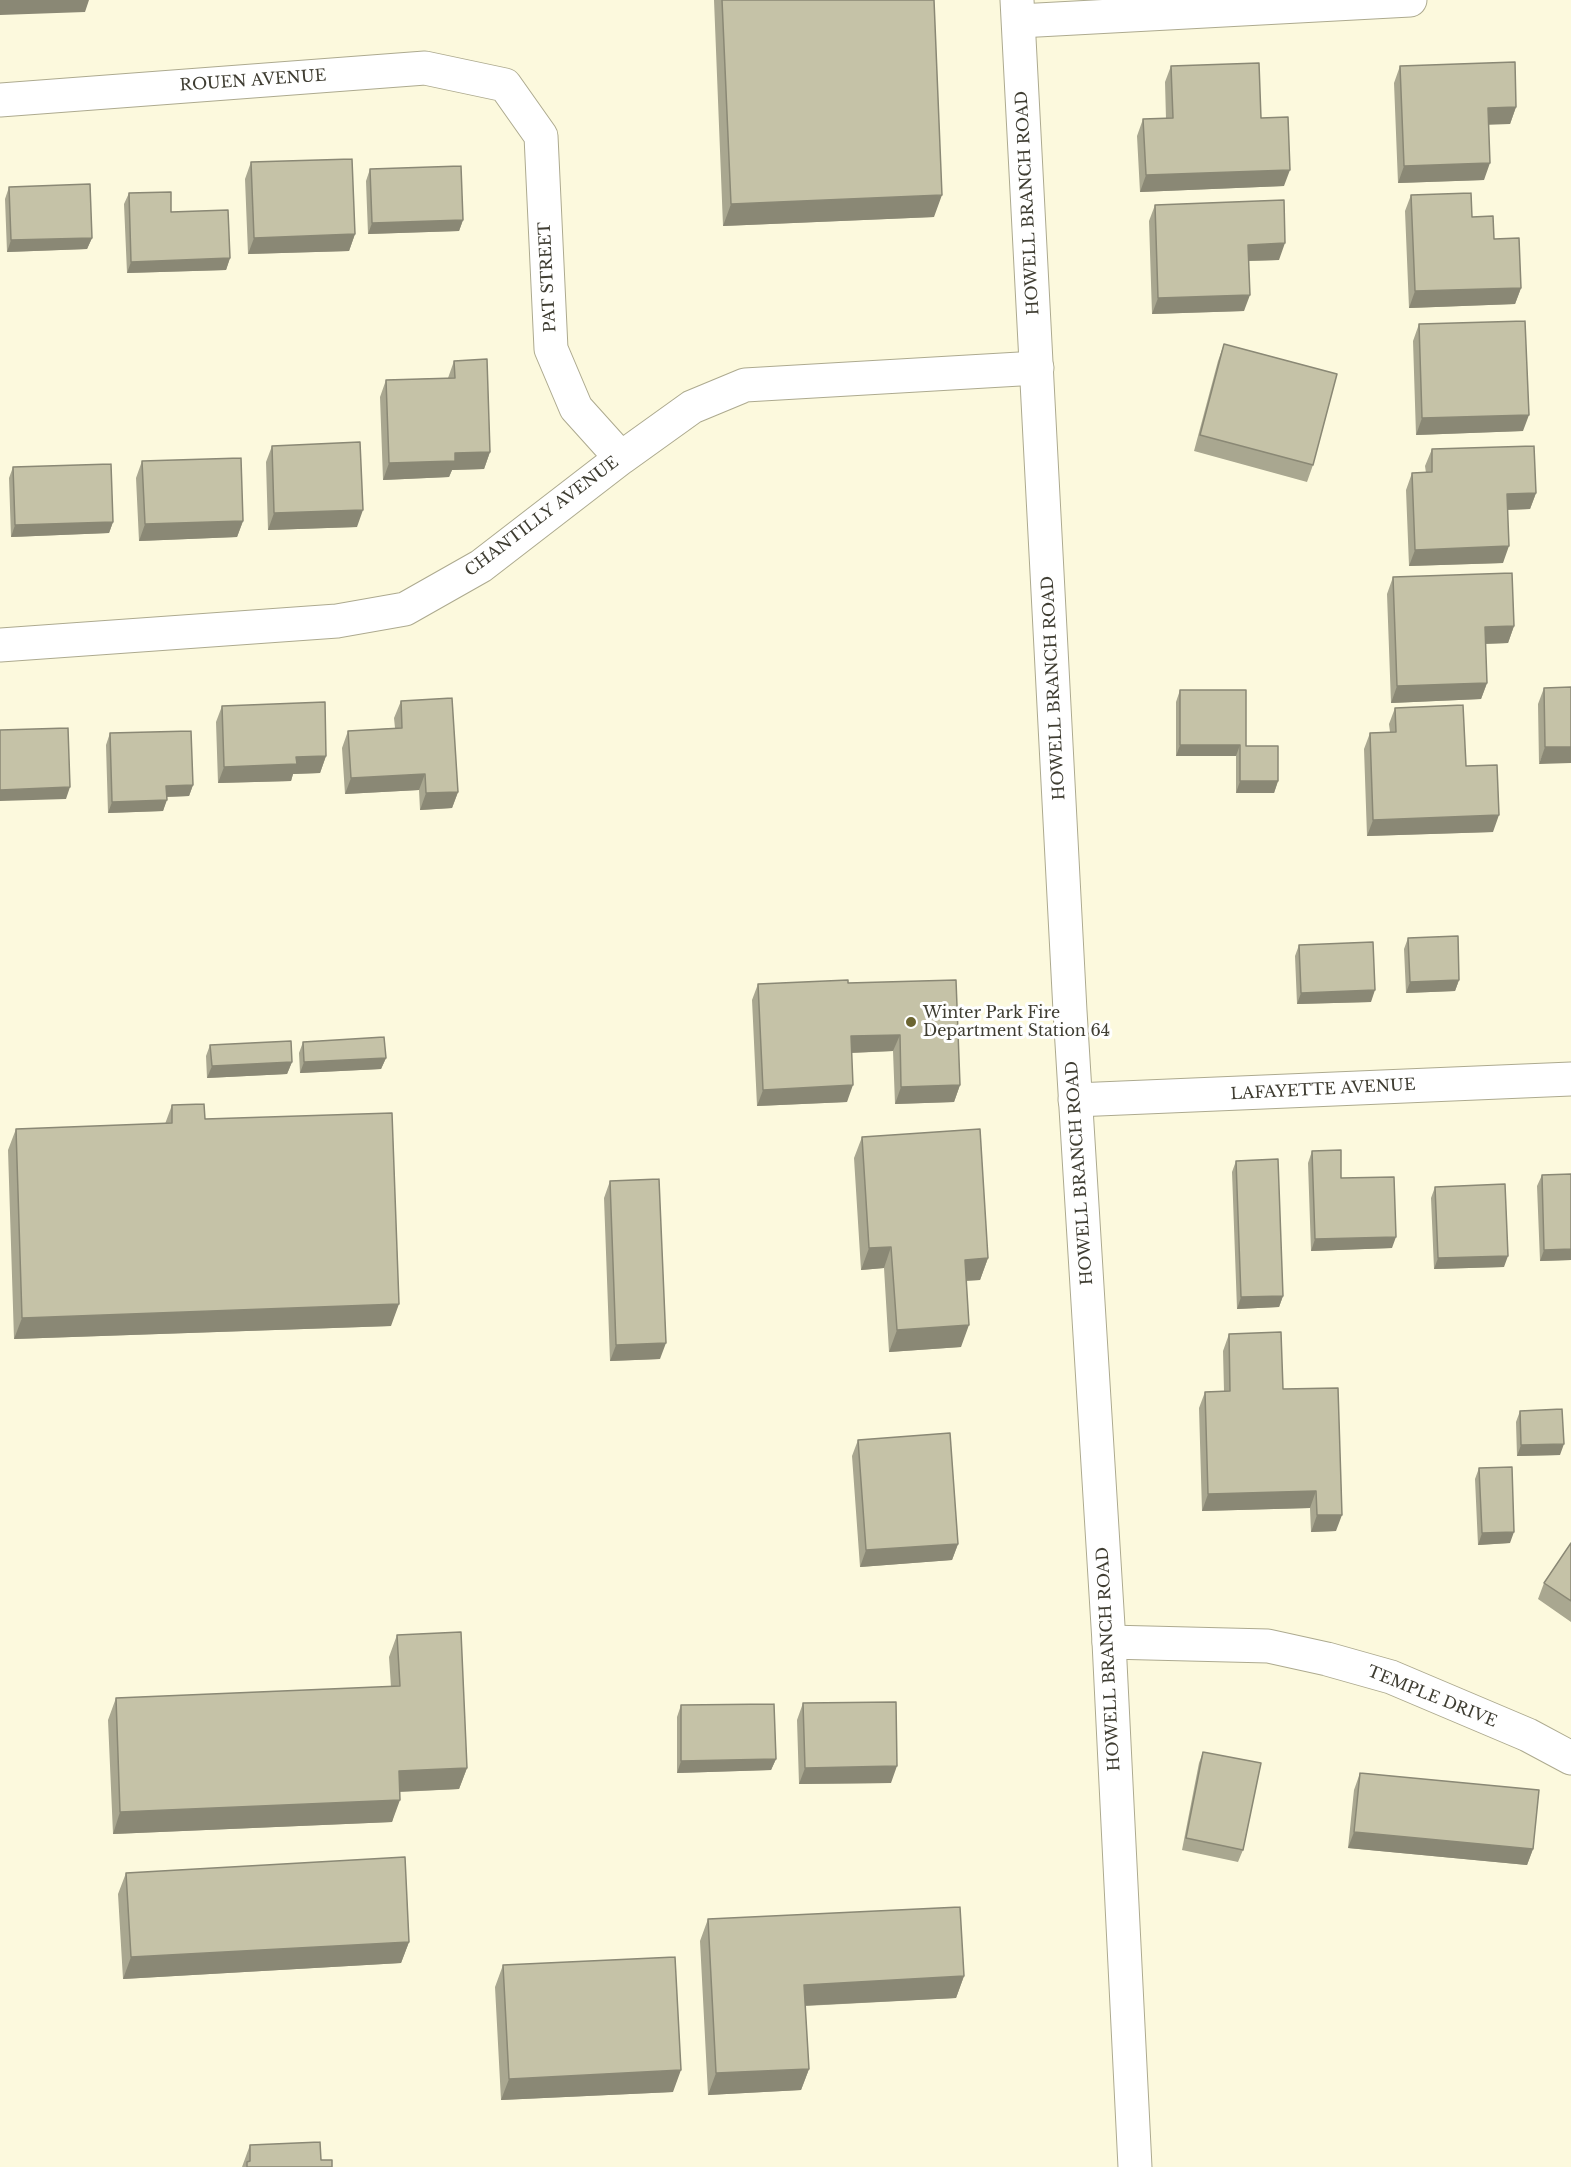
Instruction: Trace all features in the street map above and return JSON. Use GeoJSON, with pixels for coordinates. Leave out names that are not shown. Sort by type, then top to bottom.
{"type":"FeatureCollection","features":[{"type":"Feature","properties":{"kind":"street"},"geometry":{"type":"LineString","coordinates":[[1018,10],[1410,0]]}},
{"type":"Feature","properties":{"kind":"street","name":"HOWELL BRANCH ROAD"},"geometry":{"type":"LineString","coordinates":[[1018,10],[1076,1100],[1109,1642],[1135,2167]]}},
{"type":"Feature","properties":{"kind":"street","name":"ROUEN AVENUE"},"geometry":{"type":"LineString","coordinates":[[0,100],[425,68],[505,85]]}},
{"type":"Feature","properties":{"kind":"street","name":"PAT STREET"},"geometry":{"type":"LineString","coordinates":[[505,85],[541,136],[551,349],[576,408],[621,458]]}},
{"type":"Feature","properties":{"kind":"street","name":"CHANTILLY AVENUE"},"geometry":{"type":"LineString","coordinates":[[0,645],[337,621],[405,609],[481,566],[621,458],[692,407],[745,385],[1037,368]]}},
{"type":"Feature","properties":{"kind":"street","name":"LAFAYETTE AVENUE"},"geometry":{"type":"LineString","coordinates":[[1076,1100],[1571,1079]]}},
{"type":"Feature","properties":{"kind":"street","name":"TEMPLE DRIVE"},"geometry":{"type":"LineString","coordinates":[[1109,1642],[1268,1646],[1327,1659],[1391,1677],[1528,1736],[1571,1758]]}},
{"type":"Feature","properties":{"kind":"building"},"geometry":{"type":"Polygon","coordinates":[[[722,0],[934,0],[942,195],[731,204],[722,0]]]}},
{"type":"Feature","properties":{"kind":"building"},"geometry":{"type":"Polygon","coordinates":[[[1515,62],[1516,107],[1488,108],[1490,163],[1404,166],[1400,66],[1515,62]]]}},
{"type":"Feature","properties":{"kind":"building"},"geometry":{"type":"Polygon","coordinates":[[[1259,63],[1261,118],[1288,117],[1290,170],[1146,175],[1143,119],[1173,118],[1171,66],[1259,63]]]}},
{"type":"Feature","properties":{"kind":"building"},"geometry":{"type":"Polygon","coordinates":[[[352,159],[355,234],[254,238],[251,162],[352,159]]]}},
{"type":"Feature","properties":{"kind":"building"},"geometry":{"type":"Polygon","coordinates":[[[461,166],[463,220],[372,223],[370,169],[461,166]]]}},
{"type":"Feature","properties":{"kind":"building"},"geometry":{"type":"Polygon","coordinates":[[[90,184],[92,238],[11,240],[9,187],[90,184]]]}},
{"type":"Feature","properties":{"kind":"building"},"geometry":{"type":"Polygon","coordinates":[[[171,192],[171,212],[228,210],[230,258],[131,262],[129,193],[171,192]]]}},
{"type":"Feature","properties":{"kind":"building"},"geometry":{"type":"Polygon","coordinates":[[[1471,193],[1472,217],[1493,216],[1494,239],[1519,238],[1521,288],[1415,291],[1411,195],[1471,193]]]}},
{"type":"Feature","properties":{"kind":"building"},"geometry":{"type":"Polygon","coordinates":[[[1284,200],[1285,243],[1248,245],[1250,295],[1158,298],[1155,205],[1284,200]]]}},
{"type":"Feature","properties":{"kind":"building"},"geometry":{"type":"Polygon","coordinates":[[[1525,321],[1529,415],[1422,418],[1419,324],[1525,321]]]}},
{"type":"Feature","properties":{"kind":"building"},"geometry":{"type":"Polygon","coordinates":[[[1224,344],[1337,374],[1313,465],[1200,435],[1224,344]]]}},
{"type":"Feature","properties":{"kind":"building"},"geometry":{"type":"Polygon","coordinates":[[[487,359],[490,452],[455,453],[455,461],[389,463],[386,380],[455,378],[454,361],[487,359]]]}},
{"type":"Feature","properties":{"kind":"building"},"geometry":{"type":"Polygon","coordinates":[[[360,442],[363,510],[274,513],[272,446],[360,442]]]}},
{"type":"Feature","properties":{"kind":"building"},"geometry":{"type":"Polygon","coordinates":[[[1534,446],[1536,493],[1507,494],[1509,546],[1415,550],[1412,473],[1432,472],[1432,449],[1534,446]]]}},
{"type":"Feature","properties":{"kind":"building"},"geometry":{"type":"Polygon","coordinates":[[[241,458],[243,521],[145,524],[142,461],[241,458]]]}},
{"type":"Feature","properties":{"kind":"building"},"geometry":{"type":"Polygon","coordinates":[[[111,464],[113,522],[15,525],[13,467],[111,464]]]}},
{"type":"Feature","properties":{"kind":"building"},"geometry":{"type":"Polygon","coordinates":[[[1512,573],[1514,626],[1485,627],[1487,683],[1397,686],[1393,577],[1512,573]]]}},
{"type":"Feature","properties":{"kind":"building"},"geometry":{"type":"Polygon","coordinates":[[[1571,687],[1571,747],[1545,747],[1544,688],[1571,687]]]}},
{"type":"Feature","properties":{"kind":"building"},"geometry":{"type":"Polygon","coordinates":[[[1180,690],[1246,690],[1246,746],[1278,746],[1278,781],[1240,781],[1240,745],[1180,745],[1180,690]]]}},
{"type":"Feature","properties":{"kind":"building"},"geometry":{"type":"Polygon","coordinates":[[[452,698],[458,792],[426,793],[425,774],[351,778],[348,731],[402,728],[401,701],[452,698]]]}},
{"type":"Feature","properties":{"kind":"building"},"geometry":{"type":"Polygon","coordinates":[[[325,702],[326,756],[296,757],[297,764],[224,767],[222,706],[325,702]]]}},
{"type":"Feature","properties":{"kind":"building"},"geometry":{"type":"Polygon","coordinates":[[[1463,705],[1466,766],[1497,765],[1499,815],[1373,820],[1370,733],[1396,732],[1395,708],[1463,705]]]}},
{"type":"Feature","properties":{"kind":"building"},"geometry":{"type":"Polygon","coordinates":[[[68,728],[70,787],[0,790],[0,730],[68,728]]]}},
{"type":"Feature","properties":{"kind":"building"},"geometry":{"type":"Polygon","coordinates":[[[191,731],[193,785],[166,786],[167,800],[112,802],[110,733],[191,731]]]}},
{"type":"Feature","properties":{"kind":"building"},"geometry":{"type":"Polygon","coordinates":[[[1458,936],[1459,980],[1410,982],[1408,938],[1458,936]]]}},
{"type":"Feature","properties":{"kind":"building"},"geometry":{"type":"Polygon","coordinates":[[[1373,942],[1375,990],[1301,993],[1299,945],[1373,942]]]}},
{"type":"Feature","properties":{"kind":"building"},"geometry":{"type":"Polygon","coordinates":[[[848,980],[848,983],[956,980],[960,1085],[901,1087],[900,1035],[851,1036],[853,1085],[763,1090],[758,984],[848,980]]]}},
{"type":"Feature","properties":{"kind":"building"},"geometry":{"type":"Polygon","coordinates":[[[384,1037],[386,1058],[304,1062],[303,1042],[384,1037]]]}},
{"type":"Feature","properties":{"kind":"building"},"geometry":{"type":"Polygon","coordinates":[[[291,1041],[292,1062],[212,1066],[210,1045],[291,1041]]]}},
{"type":"Feature","properties":{"kind":"building"},"geometry":{"type":"Polygon","coordinates":[[[204,1104],[205,1119],[392,1113],[399,1304],[22,1318],[16,1129],[172,1123],[172,1105],[204,1104]]]}},
{"type":"Feature","properties":{"kind":"building"},"geometry":{"type":"Polygon","coordinates":[[[980,1129],[988,1258],[965,1260],[969,1325],[897,1330],[891,1247],[869,1248],[862,1137],[980,1129]]]}},
{"type":"Feature","properties":{"kind":"building"},"geometry":{"type":"Polygon","coordinates":[[[1341,1150],[1341,1178],[1394,1177],[1396,1237],[1315,1239],[1312,1151],[1341,1150]]]}},
{"type":"Feature","properties":{"kind":"building"},"geometry":{"type":"Polygon","coordinates":[[[1278,1159],[1283,1296],[1241,1297],[1236,1161],[1278,1159]]]}},
{"type":"Feature","properties":{"kind":"building"},"geometry":{"type":"Polygon","coordinates":[[[1571,1174],[1571,1249],[1544,1250],[1542,1175],[1571,1174]]]}},
{"type":"Feature","properties":{"kind":"building"},"geometry":{"type":"Polygon","coordinates":[[[659,1179],[666,1343],[616,1345],[610,1181],[659,1179]]]}},
{"type":"Feature","properties":{"kind":"building"},"geometry":{"type":"Polygon","coordinates":[[[1505,1184],[1508,1256],[1438,1258],[1435,1187],[1505,1184]]]}},
{"type":"Feature","properties":{"kind":"building"},"geometry":{"type":"Polygon","coordinates":[[[1281,1332],[1283,1389],[1338,1388],[1342,1515],[1317,1515],[1316,1491],[1208,1494],[1205,1392],[1230,1391],[1229,1334],[1281,1332]]]}},
{"type":"Feature","properties":{"kind":"building"},"geometry":{"type":"Polygon","coordinates":[[[1562,1409],[1564,1444],[1521,1445],[1520,1411],[1562,1409]]]}},
{"type":"Feature","properties":{"kind":"building"},"geometry":{"type":"Polygon","coordinates":[[[950,1433],[958,1544],[866,1550],[858,1440],[950,1433]]]}},
{"type":"Feature","properties":{"kind":"building"},"geometry":{"type":"Polygon","coordinates":[[[1512,1467],[1514,1532],[1482,1533],[1479,1468],[1512,1467]]]}},
{"type":"Feature","properties":{"kind":"building"},"geometry":{"type":"Polygon","coordinates":[[[1571,1543],[1571,1601],[1544,1583],[1571,1543]]]}},
{"type":"Feature","properties":{"kind":"building"},"geometry":{"type":"Polygon","coordinates":[[[461,1632],[467,1768],[399,1771],[400,1800],[120,1812],[116,1698],[400,1686],[397,1635],[461,1632]]]}},
{"type":"Feature","properties":{"kind":"building"},"geometry":{"type":"Polygon","coordinates":[[[896,1702],[897,1766],[805,1768],[803,1703],[896,1702]]]}},
{"type":"Feature","properties":{"kind":"building"},"geometry":{"type":"Polygon","coordinates":[[[774,1704],[776,1759],[681,1761],[681,1705],[774,1704]]]}},
{"type":"Feature","properties":{"kind":"building"},"geometry":{"type":"Polygon","coordinates":[[[1203,1752],[1261,1763],[1243,1850],[1186,1838],[1203,1752]]]}},
{"type":"Feature","properties":{"kind":"building"},"geometry":{"type":"Polygon","coordinates":[[[1360,1773],[1539,1790],[1533,1849],[1354,1832],[1360,1773]]]}},
{"type":"Feature","properties":{"kind":"building"},"geometry":{"type":"Polygon","coordinates":[[[405,1857],[409,1942],[131,1957],[126,1873],[405,1857]]]}},
{"type":"Feature","properties":{"kind":"building"},"geometry":{"type":"Polygon","coordinates":[[[960,1907],[964,1976],[804,1985],[809,2069],[716,2073],[708,1919],[960,1907]]]}},
{"type":"Feature","properties":{"kind":"building"},"geometry":{"type":"Polygon","coordinates":[[[675,1957],[681,2070],[509,2079],[503,1965],[675,1957]]]}},
{"type":"Feature","properties":{"kind":"building"},"geometry":{"type":"Polygon","coordinates":[[[320,2142],[321,2160],[332,2160],[332,2167],[247,2167],[247,2162],[250,2161],[250,2145],[320,2142]]]}},
{"type":"Feature","properties":{"kind":"place","name":"Winter Park Fire Department Station 64"},"geometry":{"type":"Point","coordinates":[911,1022]}}]}
